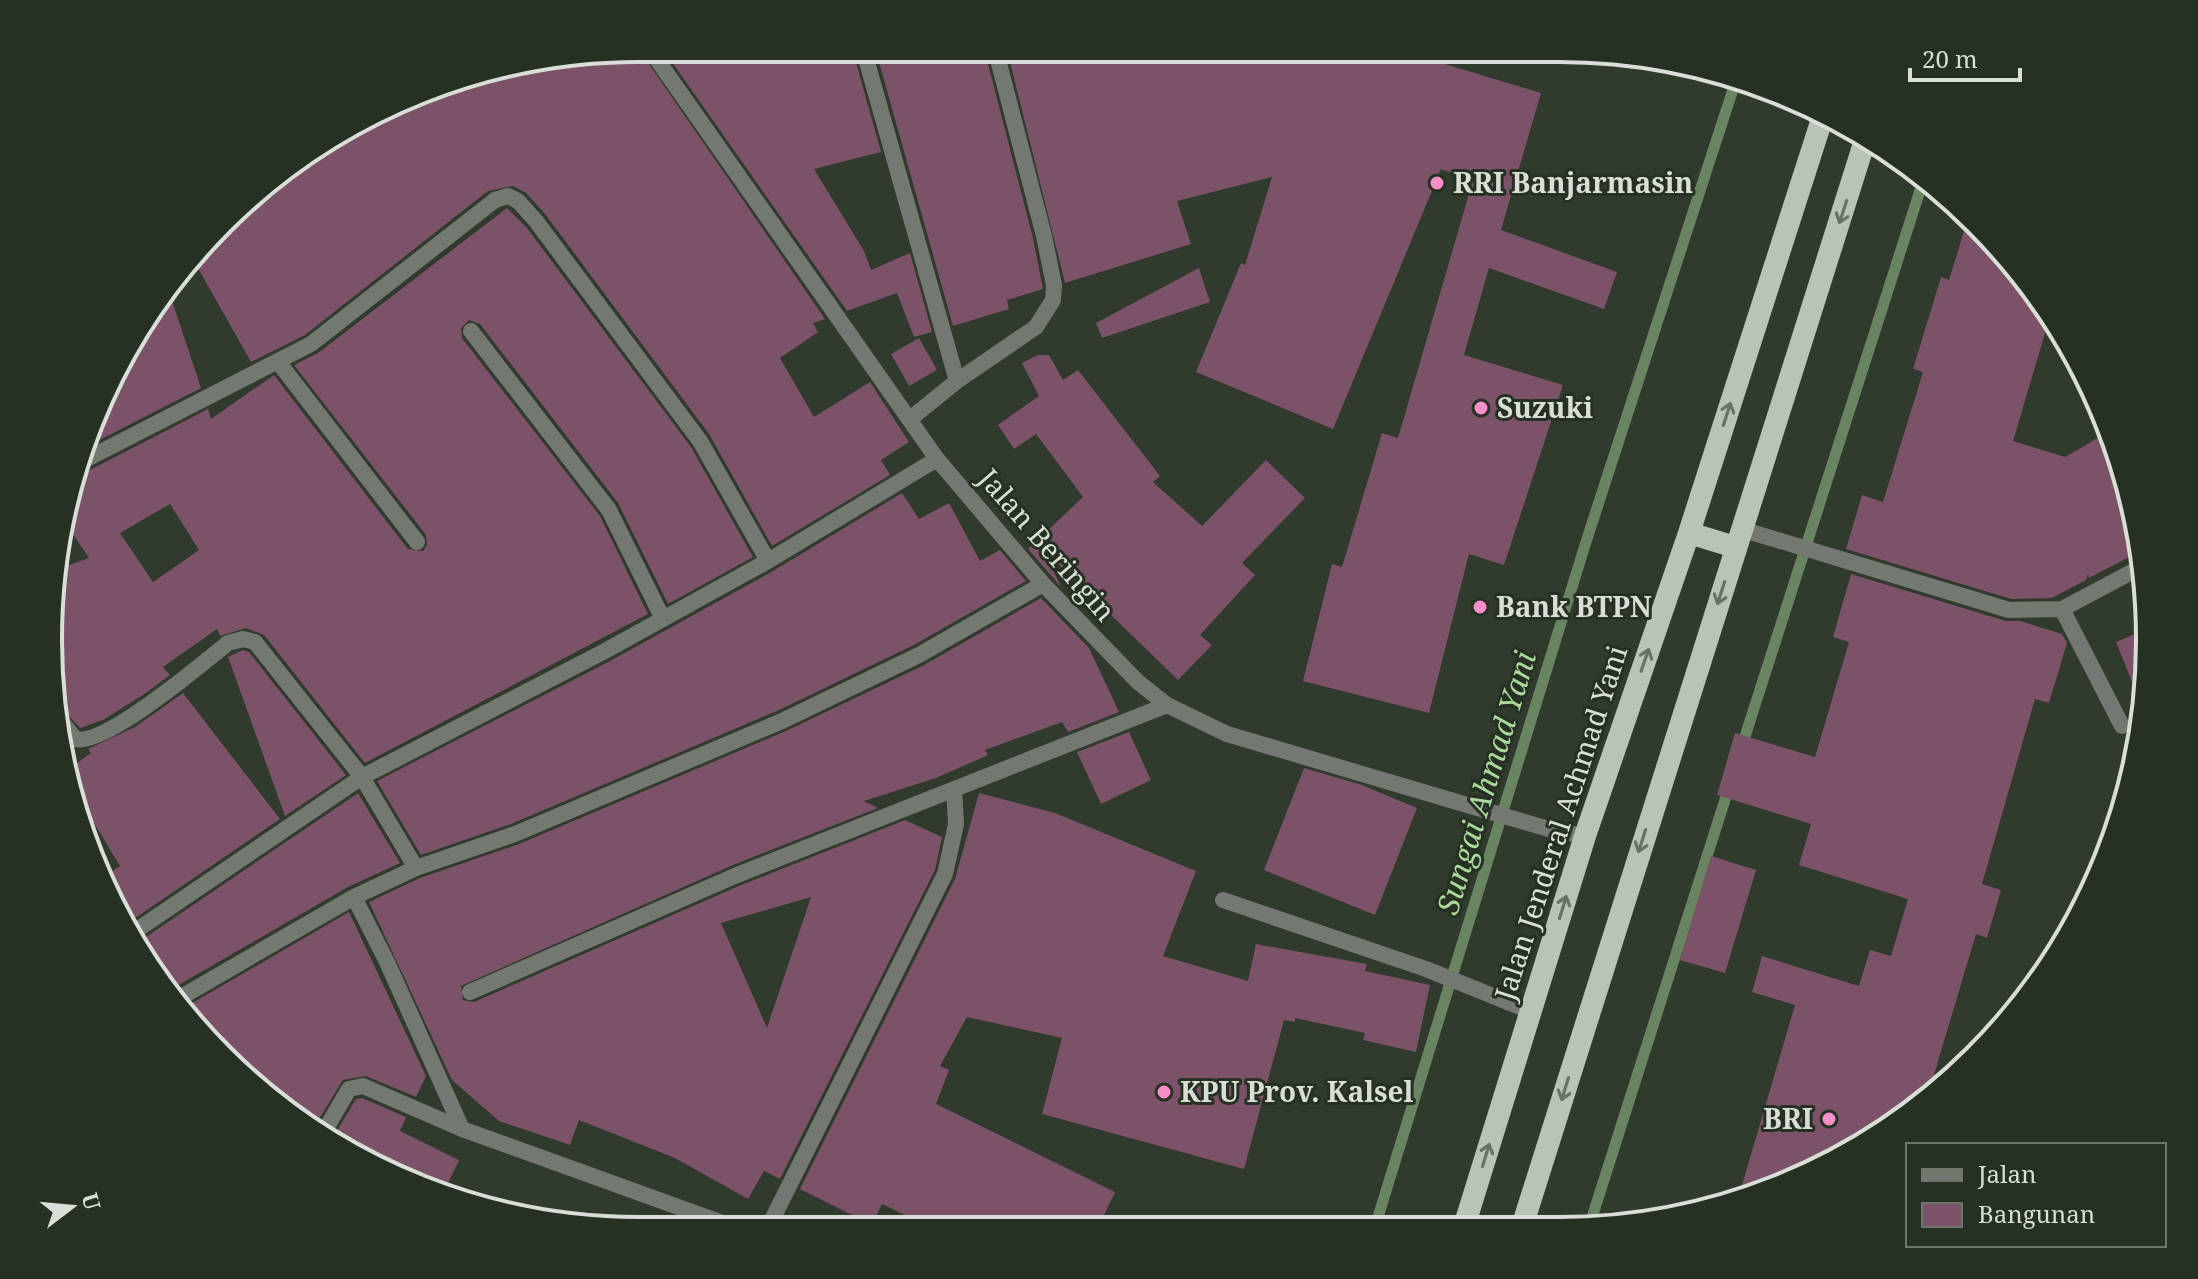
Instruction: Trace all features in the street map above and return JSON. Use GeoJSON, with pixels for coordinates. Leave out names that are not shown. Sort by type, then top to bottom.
{"type":"FeatureCollection","features":[{"type":"Feature","properties":{"kind":"highway","name":"Jalan Jenderal Achmad Yani"},"geometry":{"type":"LineString","coordinates":[[1467,1217],[1585,836],[1689,533],[1820,125]]}},
{"type":"Feature","properties":{"kind":"highway"},"geometry":{"type":"LineString","coordinates":[[1525,1217],[1862,149]]}},
{"type":"Feature","properties":{"kind":"highway"},"geometry":{"type":"LineString","coordinates":[[1689,533],[1738,538]]}},
{"type":"Feature","properties":{"kind":"street","name":"Jalan Beringin"},"geometry":{"type":"LineString","coordinates":[[659,62],[937,459],[1043,584],[1103,648],[1167,705],[1227,734],[1552,830],[1585,836]]}},
{"type":"Feature","properties":{"kind":"street"},"geometry":{"type":"LineString","coordinates":[[867,62],[957,381]]}},
{"type":"Feature","properties":{"kind":"street"},"geometry":{"type":"LineString","coordinates":[[910,419],[957,381],[1036,327],[1053,300],[1054,285],[1044,236],[999,62]]}},
{"type":"Feature","properties":{"kind":"street"},"geometry":{"type":"LineString","coordinates":[[92,456],[311,344],[495,200],[512,197],[536,221],[700,441],[768,561]]}},
{"type":"Feature","properties":{"kind":"street"},"geometry":{"type":"LineString","coordinates":[[471,331],[609,510],[663,619]]}},
{"type":"Feature","properties":{"kind":"street"},"geometry":{"type":"LineString","coordinates":[[279,363],[417,542]]}},
{"type":"Feature","properties":{"kind":"street"},"geometry":{"type":"LineString","coordinates":[[139,928],[362,777],[768,561],[937,459]]}},
{"type":"Feature","properties":{"kind":"street"},"geometry":{"type":"LineString","coordinates":[[1738,538],[1788,544],[2009,610],[2062,609],[2132,572]]}},
{"type":"Feature","properties":{"kind":"street"},"geometry":{"type":"LineString","coordinates":[[184,995],[354,897],[416,868],[515,834],[782,721],[919,655],[1043,584]]}},
{"type":"Feature","properties":{"kind":"street"},"geometry":{"type":"LineString","coordinates":[[2062,609],[2122,726]]}},
{"type":"Feature","properties":{"kind":"street"},"geometry":{"type":"LineString","coordinates":[[70,732],[75,739],[94,738],[156,700],[228,643],[249,640],[262,649],[362,777],[416,868]]}},
{"type":"Feature","properties":{"kind":"street"},"geometry":{"type":"LineString","coordinates":[[470,992],[737,875],[1167,705]]}},
{"type":"Feature","properties":{"kind":"street"},"geometry":{"type":"LineString","coordinates":[[774,1217],[945,874],[956,824],[954,789]]}},
{"type":"Feature","properties":{"kind":"street"},"geometry":{"type":"LineString","coordinates":[[354,897],[387,962],[462,1129]]}},
{"type":"Feature","properties":{"kind":"street"},"geometry":{"type":"LineString","coordinates":[[1223,900],[1426,969],[1530,1011]]}},
{"type":"Feature","properties":{"kind":"street"},"geometry":{"type":"LineString","coordinates":[[328,1125],[349,1089],[358,1086],[462,1129],[706,1217]]}},
{"type":"Feature","properties":{"kind":"building"},"geometry":{"type":"Polygon","coordinates":[[[648,62],[825,319],[813,323],[818,332],[780,358],[814,417],[870,382],[909,442],[881,460],[890,475],[772,546],[709,434],[545,214],[526,193],[513,186],[488,191],[305,335],[251,362],[198,268],[231,231],[288,181],[351,139],[419,106],[454,93],[527,73],[564,67],[648,62]]]}},
{"type":"Feature","properties":{"kind":"building"},"geometry":{"type":"Polygon","coordinates":[[[672,62],[856,62],[881,152],[814,169],[864,251],[871,270],[910,253],[932,332],[914,337],[897,293],[847,311],[672,62]]]}},
{"type":"Feature","properties":{"kind":"building"},"geometry":{"type":"Polygon","coordinates":[[[879,62],[988,62],[1043,289],[1007,300],[1009,309],[953,326],[879,62]]]}},
{"type":"Feature","properties":{"kind":"building"},"geometry":{"type":"Polygon","coordinates":[[[1010,62],[1438,62],[1541,93],[1501,230],[1617,272],[1604,309],[1489,268],[1464,355],[1563,385],[1504,565],[1469,554],[1429,713],[1303,681],[1332,564],[1342,567],[1382,433],[1398,438],[1473,180],[1441,169],[1333,429],[1196,372],[1241,263],[1245,265],[1272,177],[1177,201],[1191,244],[1065,283],[1010,62]]]}},
{"type":"Feature","properties":{"kind":"building"},"geometry":{"type":"Polygon","coordinates":[[[507,208],[527,228],[691,447],[753,557],[668,604],[618,503],[480,324],[469,320],[461,328],[462,338],[600,516],[648,614],[365,763],[264,635],[246,628],[220,636],[217,629],[163,667],[170,675],[146,693],[103,720],[80,728],[67,713],[63,677],[63,602],[67,566],[89,558],[72,533],[88,471],[208,409],[211,419],[274,375],[408,549],[423,551],[427,545],[426,535],[294,365],[318,353],[507,208]],[[170,504],[120,533],[153,582],[199,550],[170,504]]]}},
{"type":"Feature","properties":{"kind":"building"},"geometry":{"type":"Polygon","coordinates":[[[1965,229],[2017,288],[2046,330],[2013,441],[2065,457],[2099,437],[2105,454],[2130,557],[2089,578],[2088,574],[2086,580],[2052,598],[2011,599],[1846,549],[1862,495],[1883,502],[1923,372],[1913,369],[1941,277],[1949,280],[1965,229]]]}},
{"type":"Feature","properties":{"kind":"building"},"geometry":{"type":"Polygon","coordinates":[[[1199,268],[1210,302],[1102,338],[1096,323],[1199,268]]]}},
{"type":"Feature","properties":{"kind":"building"},"geometry":{"type":"Polygon","coordinates":[[[172,301],[201,388],[98,441],[139,351],[172,301]]]}},
{"type":"Feature","properties":{"kind":"building"},"geometry":{"type":"Polygon","coordinates":[[[919,338],[937,370],[909,386],[891,354],[919,338]]]}},
{"type":"Feature","properties":{"kind":"building"},"geometry":{"type":"Polygon","coordinates":[[[1038,355],[1049,355],[1063,380],[1078,370],[1160,476],[1153,482],[1202,526],[1266,460],[1305,498],[1242,563],[1255,575],[1200,635],[1212,645],[1178,680],[1044,550],[1061,587],[1028,549],[1083,497],[1036,434],[1014,449],[998,425],[1039,396],[1022,363],[1038,355]]]}},
{"type":"Feature","properties":{"kind":"building"},"geometry":{"type":"Polygon","coordinates":[[[902,493],[919,519],[949,503],[980,561],[1000,550],[1026,581],[914,645],[777,711],[511,824],[421,855],[377,781],[610,661],[773,571],[902,493]]]}},
{"type":"Feature","properties":{"kind":"building"},"geometry":{"type":"Polygon","coordinates":[[[1851,574],[2006,621],[2020,621],[2062,634],[2067,643],[2049,703],[2035,699],[1982,884],[2001,890],[1987,938],[1976,934],[1933,1079],[1847,1140],[1779,1173],[1741,1187],[1795,1005],[1752,992],[1762,956],[1859,986],[1870,950],[1891,956],[1908,899],[1799,865],[1811,824],[1717,795],[1735,733],[1815,757],[1849,642],[1833,637],[1851,574]]]}},
{"type":"Feature","properties":{"kind":"building"},"geometry":{"type":"Polygon","coordinates":[[[1041,598],[1089,648],[1119,712],[1068,732],[1062,722],[985,750],[988,755],[936,778],[864,801],[878,808],[733,865],[461,986],[463,1000],[474,1002],[741,885],[905,820],[942,837],[935,870],[780,1179],[764,1171],[748,1199],[675,1158],[579,1120],[570,1145],[499,1121],[452,1080],[369,902],[420,878],[519,844],[786,731],[924,665],[1041,598]],[[811,897],[721,923],[767,1028],[811,897]]]}},
{"type":"Feature","properties":{"kind":"building"},"geometry":{"type":"Polygon","coordinates":[[[2136,634],[2134,687],[2116,642],[2136,634]]]}},
{"type":"Feature","properties":{"kind":"building"},"geometry":{"type":"Polygon","coordinates":[[[243,650],[249,652],[346,775],[285,816],[228,657],[243,650]]]}},
{"type":"Feature","properties":{"kind":"building"},"geometry":{"type":"Polygon","coordinates":[[[183,693],[280,819],[134,919],[111,872],[120,866],[91,817],[76,764],[91,753],[88,749],[135,727],[183,693]]]}},
{"type":"Feature","properties":{"kind":"building"},"geometry":{"type":"Polygon","coordinates":[[[1129,732],[1151,780],[1101,804],[1077,752],[1129,732]]]}},
{"type":"Feature","properties":{"kind":"building"},"geometry":{"type":"Polygon","coordinates":[[[1304,768],[1362,785],[1417,808],[1375,915],[1264,870],[1304,768]]]}},
{"type":"Feature","properties":{"kind":"building"},"geometry":{"type":"Polygon","coordinates":[[[358,793],[400,863],[348,887],[177,986],[145,938],[358,793]]]}},
{"type":"Feature","properties":{"kind":"building"},"geometry":{"type":"Polygon","coordinates":[[[979,793],[1055,813],[1196,871],[1163,956],[1248,981],[1256,944],[1367,964],[1365,971],[1430,985],[1416,1052],[1363,1040],[1365,1033],[1295,1018],[1295,1022],[1284,1020],[1244,1169],[1042,1114],[1062,1038],[967,1017],[940,1066],[949,1070],[936,1104],[1115,1192],[1103,1217],[909,1217],[882,1204],[876,1217],[856,1217],[800,1189],[955,879],[979,793]]]}},
{"type":"Feature","properties":{"kind":"building"},"geometry":{"type":"Polygon","coordinates":[[[1711,856],[1756,870],[1725,973],[1680,960],[1711,856]]]}},
{"type":"Feature","properties":{"kind":"building"},"geometry":{"type":"Polygon","coordinates":[[[349,912],[426,1076],[416,1097],[366,1076],[343,1080],[319,1120],[259,1074],[191,1004],[349,912]]]}},
{"type":"Feature","properties":{"kind":"building"},"geometry":{"type":"Polygon","coordinates":[[[362,1098],[406,1117],[400,1131],[459,1160],[448,1184],[384,1157],[337,1131],[356,1099],[362,1098]]]}},
{"type":"Feature","properties":{"kind":"waterway","name":"Sungai Ahmad Yani"},"geometry":{"type":"LineString","coordinates":[[1378,1217],[1585,545],[1733,90]]}},
{"type":"Feature","properties":{"kind":"waterway","name":"Sungai Ahmad Yani"},"geometry":{"type":"LineString","coordinates":[[1741,749],[1920,190]]}},
{"type":"Feature","properties":{"kind":"waterway","name":"Sungai Ahmad Yani"},"geometry":{"type":"LineString","coordinates":[[1592,1216],[1730,784]]}},
{"type":"Feature","properties":{"kind":"place","name":"RRI Banjarmasin"},"geometry":{"type":"Point","coordinates":[1437,183]}},
{"type":"Feature","properties":{"kind":"place","name":"Suzuki"},"geometry":{"type":"Point","coordinates":[1481,408]}},
{"type":"Feature","properties":{"kind":"place","name":"Bank BTPN"},"geometry":{"type":"Point","coordinates":[1480,607]}},
{"type":"Feature","properties":{"kind":"place","name":"KPU Prov. Kalsel"},"geometry":{"type":"Point","coordinates":[1164,1092]}},
{"type":"Feature","properties":{"kind":"place","name":"BRI"},"geometry":{"type":"Point","coordinates":[1829,1119]}}]}
